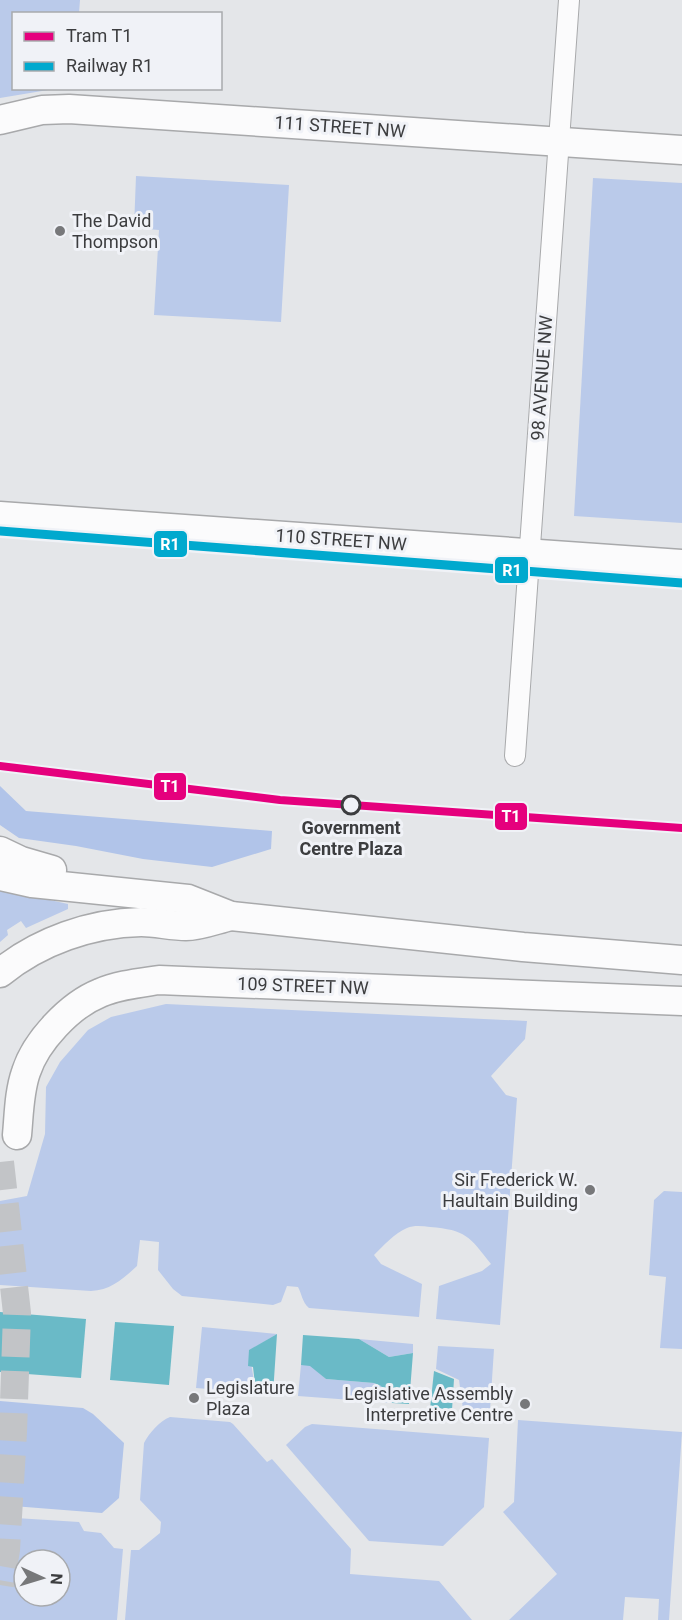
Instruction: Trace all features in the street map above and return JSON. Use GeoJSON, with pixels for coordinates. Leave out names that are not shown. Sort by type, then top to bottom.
{"type":"FeatureCollection","features":[{"type":"Feature","properties":{"kind":"main road","name":"111 STREET NW"},"geometry":{"type":"LineString","coordinates":[[0,120],[42,110],[69,109],[682,150]]}},
{"type":"Feature","properties":{"kind":"main road","name":"110 STREET NW"},"geometry":{"type":"LineString","coordinates":[[0,516],[682,564]]}},
{"type":"Feature","properties":{"kind":"main road"},"geometry":{"type":"LineString","coordinates":[[0,851],[21,861],[126,892]]}},
{"type":"Feature","properties":{"kind":"main road"},"geometry":{"type":"LineString","coordinates":[[0,876],[32,883],[188,899],[231,916],[523,947],[682,960]]}},
{"type":"Feature","properties":{"kind":"main road"},"geometry":{"type":"LineString","coordinates":[[0,973],[45,945],[106,925],[141,922],[188,926],[231,916]]}},
{"type":"Feature","properties":{"kind":"main road","name":"109 STREET NW"},"geometry":{"type":"LineString","coordinates":[[17,1136],[20,1097],[26,1070],[50,1032],[68,1012],[100,993],[125,985],[159,980],[682,1001]]}},
{"type":"Feature","properties":{"kind":"street","name":"98 AVENUE NW"},"geometry":{"type":"LineString","coordinates":[[515,756],[569,0]]}},
{"type":"Feature","properties":{"kind":"shaded area"},"geometry":{"type":"Polygon","coordinates":[[[0,0],[80,0],[79,12],[12,12],[12,90],[48,90],[0,98],[0,0]]]}},
{"type":"Feature","properties":{"kind":"shaded area"},"geometry":{"type":"Polygon","coordinates":[[[136,176],[289,185],[281,322],[154,315],[159,230],[134,228],[136,176]]]}},
{"type":"Feature","properties":{"kind":"shaded area"},"geometry":{"type":"Polygon","coordinates":[[[593,178],[682,183],[682,523],[574,516],[593,178]]]}},
{"type":"Feature","properties":{"kind":"shaded area"},"geometry":{"type":"Polygon","coordinates":[[[0,786],[26,811],[272,831],[271,849],[212,867],[143,859],[19,838],[0,825],[0,786]]]}},
{"type":"Feature","properties":{"kind":"shaded area"},"geometry":{"type":"Polygon","coordinates":[[[0,889],[68,904],[68,909],[26,928],[21,921],[7,930],[8,935],[0,942],[0,889]]]}},
{"type":"Feature","properties":{"kind":"shaded area"},"geometry":{"type":"Polygon","coordinates":[[[166,1004],[527,1021],[525,1039],[491,1076],[506,1095],[517,1098],[500,1325],[436,1319],[439,1286],[482,1271],[491,1264],[466,1236],[452,1230],[424,1226],[412,1226],[403,1230],[374,1255],[381,1264],[422,1284],[419,1317],[309,1308],[303,1301],[298,1287],[287,1286],[281,1302],[273,1305],[182,1296],[173,1289],[158,1270],[159,1242],[140,1240],[137,1266],[122,1279],[105,1288],[91,1291],[0,1285],[0,1201],[27,1196],[45,1134],[46,1087],[60,1062],[88,1030],[111,1017],[166,1004]]]}},
{"type":"Feature","properties":{"kind":"shaded area"},"geometry":{"type":"Polygon","coordinates":[[[664,1191],[682,1192],[682,1349],[660,1348],[666,1277],[649,1275],[654,1200],[664,1191]]]}},
{"type":"Feature","properties":{"kind":"shaded area"},"geometry":{"type":"Polygon","coordinates":[[[0,1312],[86,1319],[81,1378],[0,1372],[0,1312]]]}},
{"type":"Feature","properties":{"kind":"shaded area"},"geometry":{"type":"Polygon","coordinates":[[[115,1322],[174,1326],[169,1385],[110,1380],[115,1322]]]}},
{"type":"Feature","properties":{"kind":"shaded area"},"geometry":{"type":"Polygon","coordinates":[[[202,1327],[277,1334],[249,1351],[256,1393],[196,1388],[202,1327]]]}},
{"type":"Feature","properties":{"kind":"shaded area"},"geometry":{"type":"Polygon","coordinates":[[[277,1334],[273,1394],[256,1393],[253,1367],[248,1366],[249,1350],[277,1334]]]}},
{"type":"Feature","properties":{"kind":"shaded area"},"geometry":{"type":"Polygon","coordinates":[[[303,1335],[359,1339],[389,1357],[413,1353],[409,1404],[392,1403],[381,1386],[374,1383],[326,1379],[310,1366],[301,1365],[303,1335]]]}},
{"type":"Feature","properties":{"kind":"shaded area"},"geometry":{"type":"Polygon","coordinates":[[[359,1339],[413,1344],[413,1353],[389,1357],[359,1339]]]}},
{"type":"Feature","properties":{"kind":"shaded area"},"geometry":{"type":"Polygon","coordinates":[[[438,1346],[494,1349],[490,1410],[463,1409],[459,1380],[436,1369],[438,1346]]]}},
{"type":"Feature","properties":{"kind":"shaded area"},"geometry":{"type":"Polygon","coordinates":[[[301,1365],[310,1365],[326,1379],[374,1383],[381,1386],[392,1403],[298,1396],[301,1365]]]}},
{"type":"Feature","properties":{"kind":"shaded area"},"geometry":{"type":"Polygon","coordinates":[[[434,1371],[454,1379],[452,1410],[430,1409],[434,1371]]]}},
{"type":"Feature","properties":{"kind":"shaded area"},"geometry":{"type":"Polygon","coordinates":[[[0,1401],[83,1408],[93,1414],[124,1443],[119,1498],[102,1513],[0,1505],[0,1401]]]}},
{"type":"Feature","properties":{"kind":"shaded area"},"geometry":{"type":"Polygon","coordinates":[[[170,1417],[233,1424],[267,1462],[272,1459],[351,1549],[350,1574],[439,1581],[472,1620],[125,1620],[131,1550],[139,1550],[160,1533],[161,1522],[140,1500],[144,1443],[162,1421],[170,1417]]]}},
{"type":"Feature","properties":{"kind":"shaded area"},"geometry":{"type":"Polygon","coordinates":[[[518,1420],[682,1432],[669,1620],[658,1620],[659,1599],[625,1597],[623,1620],[509,1620],[557,1574],[503,1512],[514,1502],[518,1420]]]}},
{"type":"Feature","properties":{"kind":"shaded area"},"geometry":{"type":"Polygon","coordinates":[[[312,1424],[489,1438],[484,1507],[443,1546],[369,1541],[286,1445],[305,1427],[312,1424]]]}},
{"type":"Feature","properties":{"kind":"shaded area"},"geometry":{"type":"Polygon","coordinates":[[[0,1517],[79,1522],[84,1531],[101,1533],[114,1548],[123,1549],[117,1620],[0,1620],[0,1517]]]}},
{"type":"Feature","properties":{"kind":"tunnel"},"geometry":{"type":"LineString","coordinates":[[0,1162],[17,1313],[6,1550],[0,1585]]}},
{"type":"Feature","properties":{"kind":"tram line","name":"T1"},"geometry":{"type":"LineString","coordinates":[[0,766],[280,800],[682,828]]}},
{"type":"Feature","properties":{"kind":"rail line","name":"R1"},"geometry":{"type":"LineString","coordinates":[[0,531],[682,583]]}},
{"type":"Feature","properties":{"kind":"place","name":"The David Thompson"},"geometry":{"type":"Point","coordinates":[60,231]}},
{"type":"Feature","properties":{"kind":"place","name":"Government Centre Plaza"},"geometry":{"type":"Point","coordinates":[351,805]}},
{"type":"Feature","properties":{"kind":"place","name":"Sir Frederick W. Haultain Building"},"geometry":{"type":"Point","coordinates":[590,1190]}},
{"type":"Feature","properties":{"kind":"place","name":"Legislature Plaza"},"geometry":{"type":"Point","coordinates":[194,1398]}},
{"type":"Feature","properties":{"kind":"place","name":"Legislative Assembly Interpretive Centre"},"geometry":{"type":"Point","coordinates":[525,1404]}}]}
